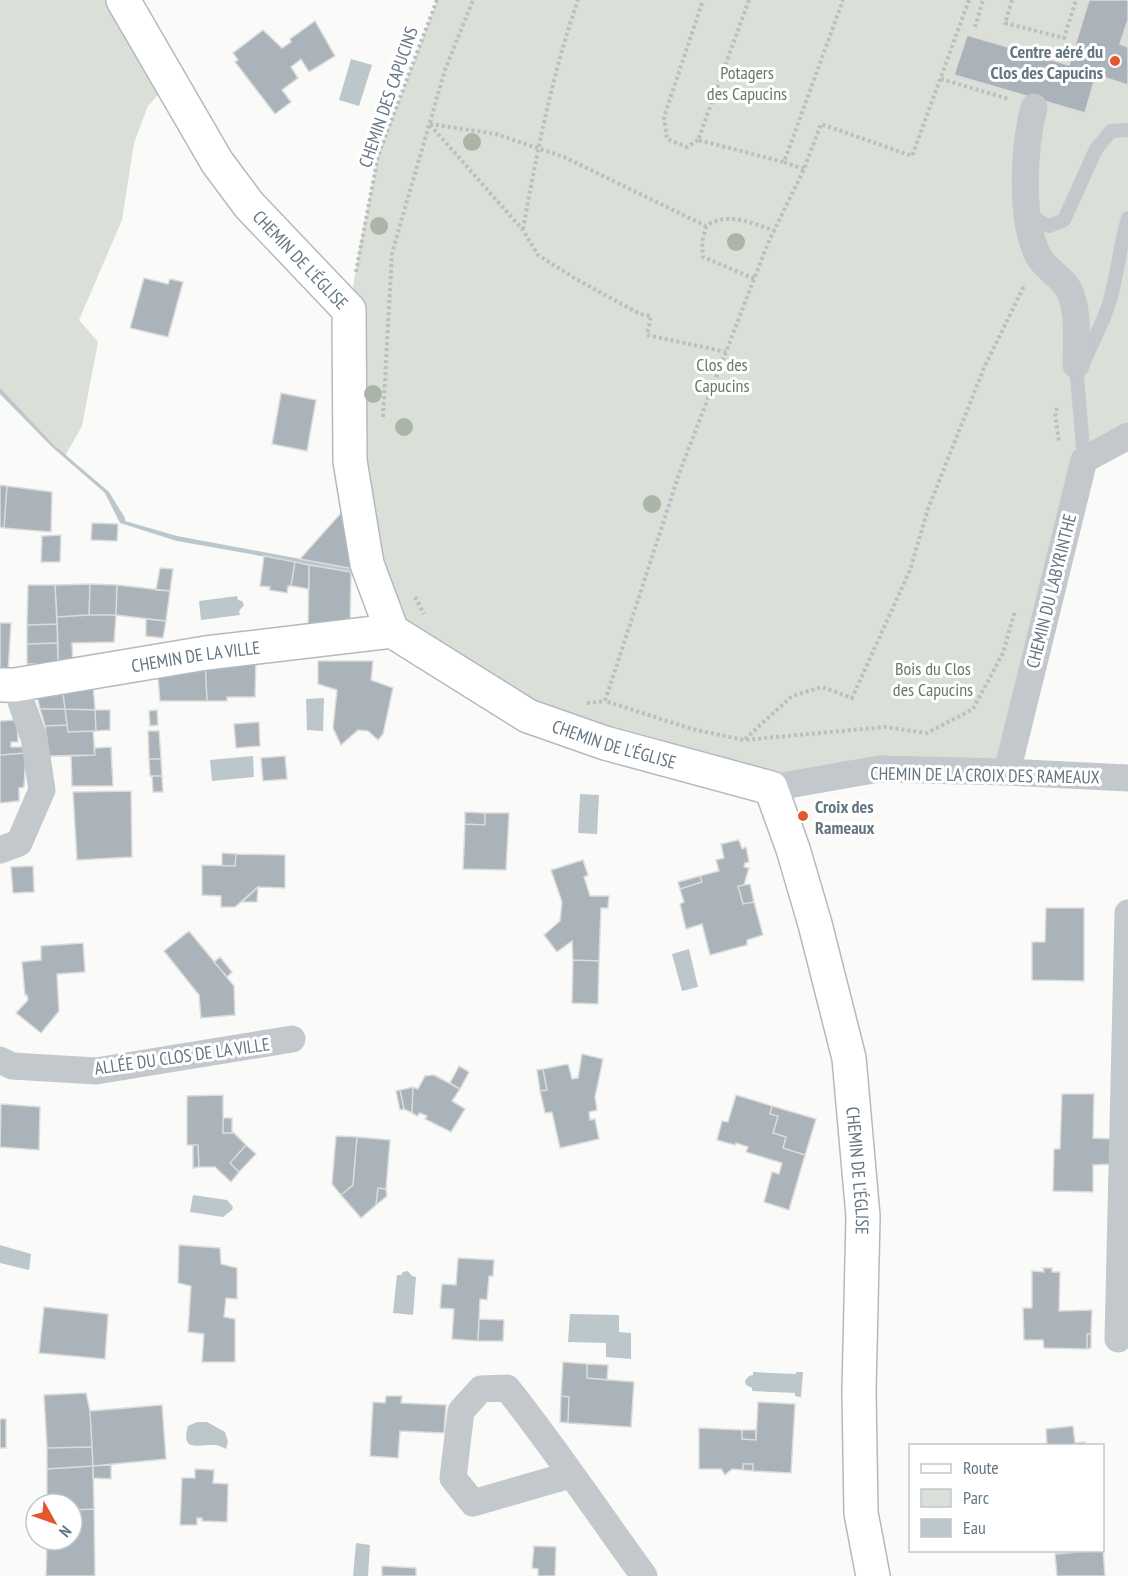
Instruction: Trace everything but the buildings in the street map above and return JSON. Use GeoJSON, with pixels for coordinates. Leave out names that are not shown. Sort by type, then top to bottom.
{"type":"FeatureCollection","features":[{"type":"Feature","properties":{"kind":"street","name":"CHEMIN DE L'ÉGLISE"},"geometry":{"type":"LineString","coordinates":[[123,0],[223,170],[249,205],[350,310],[350,461],[367,564],[392,631],[528,716],[605,743],[771,788],[809,903],[849,1058],[863,1216],[859,1392],[861,1513],[873,1576]]}},
{"type":"Feature","properties":{"kind":"street"},"geometry":{"type":"LineString","coordinates":[[1034,107],[1030,123],[1026,178],[1029,229],[1040,258],[1067,286],[1076,314],[1077,371]]}},
{"type":"Feature","properties":{"kind":"street"},"geometry":{"type":"LineString","coordinates":[[1083,459],[1128,436]]}},
{"type":"Feature","properties":{"kind":"street","name":"CHEMIN DU LABYRINTHE"},"geometry":{"type":"LineString","coordinates":[[1007,772],[1083,459]]}},
{"type":"Feature","properties":{"kind":"street","name":"CHEMIN DE LA VILLE"},"geometry":{"type":"LineString","coordinates":[[8,685],[206,653],[392,631]]}},
{"type":"Feature","properties":{"kind":"street"},"geometry":{"type":"LineString","coordinates":[[0,850],[19,843],[42,790],[34,738],[8,685]]}},
{"type":"Feature","properties":{"kind":"street","name":"CHEMIN DE LA CROIX DES RAMEAUX"},"geometry":{"type":"LineString","coordinates":[[771,788],[879,769],[1128,778]]}},
{"type":"Feature","properties":{"kind":"street"},"geometry":{"type":"LineString","coordinates":[[1118,1339],[1128,913]]}},
{"type":"Feature","properties":{"kind":"street","name":"ALLÉE DU CLOS DE LA VILLE"},"geometry":{"type":"LineString","coordinates":[[0,1060],[12,1066],[96,1071],[292,1040]]}},
{"type":"Feature","properties":{"kind":"street"},"geometry":{"type":"LineString","coordinates":[[570,1475],[473,1503],[453,1478],[461,1412],[481,1389],[507,1388],[543,1433],[570,1475],[644,1576]]}},
{"type":"Feature","properties":{"kind":"lane"},"geometry":{"type":"LineString","coordinates":[[1027,201],[1037,220],[1049,226],[1064,220],[1096,149],[1111,131],[1128,130]]}},
{"type":"Feature","properties":{"kind":"lane"},"geometry":{"type":"LineString","coordinates":[[1083,459],[1077,371],[1110,300],[1122,236],[1128,218]]}},
{"type":"Feature","properties":{"kind":"path","name":"CHEMIN DES CAPUCINS"},"geometry":{"type":"LineString","coordinates":[[350,310],[378,156],[437,0]]}},
{"type":"Feature","properties":{"kind":"path"},"geometry":{"type":"LineString","coordinates":[[383,419],[392,253],[445,70],[473,0]]}},
{"type":"Feature","properties":{"kind":"path"},"geometry":{"type":"LineString","coordinates":[[523,230],[551,92],[564,40],[578,0]]}},
{"type":"Feature","properties":{"kind":"path"},"geometry":{"type":"LineString","coordinates":[[703,0],[664,117],[667,139],[687,147],[698,140],[749,0]]}},
{"type":"Feature","properties":{"kind":"path"},"geometry":{"type":"LineString","coordinates":[[784,162],[843,0]]}},
{"type":"Feature","properties":{"kind":"path"},"geometry":{"type":"LineString","coordinates":[[605,700],[680,471],[754,279],[804,169],[821,124],[912,156],[969,0]]}},
{"type":"Feature","properties":{"kind":"path"},"geometry":{"type":"LineString","coordinates":[[975,27],[984,0]]}},
{"type":"Feature","properties":{"kind":"path"},"geometry":{"type":"LineString","coordinates":[[1012,0],[1005,23],[1064,38],[1076,0]]}},
{"type":"Feature","properties":{"kind":"path"},"geometry":{"type":"LineString","coordinates":[[941,79],[1034,107]]}},
{"type":"Feature","properties":{"kind":"path"},"geometry":{"type":"LineString","coordinates":[[429,124],[496,134],[564,157],[706,226]]}},
{"type":"Feature","properties":{"kind":"path"},"geometry":{"type":"LineString","coordinates":[[429,124],[523,230],[538,255],[640,314],[651,316],[647,335],[726,352]]}},
{"type":"Feature","properties":{"kind":"path"},"geometry":{"type":"LineString","coordinates":[[698,140],[804,169]]}},
{"type":"Feature","properties":{"kind":"path"},"geometry":{"type":"LineString","coordinates":[[754,279],[703,257],[702,243],[706,226],[716,219],[741,219],[774,231]]}},
{"type":"Feature","properties":{"kind":"path"},"geometry":{"type":"LineString","coordinates":[[744,740],[792,696],[822,687],[852,698],[910,570],[928,509],[984,368],[1040,258]]}},
{"type":"Feature","properties":{"kind":"path"},"geometry":{"type":"LineString","coordinates":[[1059,448],[1055,413],[1077,371]]}},
{"type":"Feature","properties":{"kind":"path"},"geometry":{"type":"LineString","coordinates":[[414,596],[425,615]]}},
{"type":"Feature","properties":{"kind":"path"},"geometry":{"type":"LineString","coordinates":[[578,704],[605,700],[692,729],[744,740],[884,727],[927,733],[973,709],[1003,652],[1017,607]]}},
{"type":"Feature","properties":{"kind":"green space"},"geometry":{"type":"Polygon","coordinates":[[[0,0],[110,0],[162,90],[148,106],[134,143],[122,220],[79,320],[98,342],[82,426],[65,456],[0,389],[0,0]]]}},
{"type":"Feature","properties":{"kind":"green space","name":"Clos des Capucins"},"geometry":{"type":"Polygon","coordinates":[[[437,0],[1128,0],[1128,436],[1083,460],[1007,772],[771,788],[605,743],[392,631],[367,564],[349,310],[378,156],[437,0]]]}},
{"type":"Feature","properties":{"kind":"water"},"geometry":{"type":"Polygon","coordinates":[[[351,59],[372,65],[359,106],[339,100],[351,59]]]}},
{"type":"Feature","properties":{"kind":"water"},"geometry":{"type":"Polygon","coordinates":[[[0,388],[54,445],[109,492],[125,521],[177,536],[355,571],[177,541],[120,523],[105,493],[52,447],[0,394],[0,388]]]}},
{"type":"Feature","properties":{"kind":"water"},"geometry":{"type":"Polygon","coordinates":[[[237,596],[244,605],[239,611],[240,615],[201,620],[199,601],[237,596]]]}},
{"type":"Feature","properties":{"kind":"water"},"geometry":{"type":"Polygon","coordinates":[[[324,698],[323,731],[307,730],[306,699],[324,698]]]}},
{"type":"Feature","properties":{"kind":"water"},"geometry":{"type":"Polygon","coordinates":[[[253,756],[254,777],[212,781],[210,760],[253,756]]]}},
{"type":"Feature","properties":{"kind":"water"},"geometry":{"type":"Polygon","coordinates":[[[580,794],[599,795],[597,834],[578,833],[580,794]]]}},
{"type":"Feature","properties":{"kind":"water"},"geometry":{"type":"Polygon","coordinates":[[[689,949],[698,987],[682,991],[672,954],[689,949]]]}},
{"type":"Feature","properties":{"kind":"water"},"geometry":{"type":"Polygon","coordinates":[[[193,1195],[227,1200],[233,1207],[232,1210],[223,1217],[190,1212],[193,1195]]]}},
{"type":"Feature","properties":{"kind":"water"},"geometry":{"type":"Polygon","coordinates":[[[0,1245],[31,1254],[29,1270],[0,1263],[0,1245]]]}},
{"type":"Feature","properties":{"kind":"water"},"geometry":{"type":"Polygon","coordinates":[[[408,1271],[416,1277],[413,1315],[393,1313],[397,1275],[408,1271]]]}},
{"type":"Feature","properties":{"kind":"water"},"geometry":{"type":"Polygon","coordinates":[[[570,1314],[619,1315],[619,1332],[631,1333],[631,1359],[606,1357],[606,1343],[568,1342],[570,1314]]]}},
{"type":"Feature","properties":{"kind":"water"},"geometry":{"type":"Polygon","coordinates":[[[753,1372],[796,1374],[796,1372],[803,1372],[801,1397],[795,1396],[795,1393],[752,1391],[745,1381],[753,1375],[753,1372]]]}},
{"type":"Feature","properties":{"kind":"water"},"geometry":{"type":"Polygon","coordinates":[[[197,1422],[207,1422],[225,1432],[228,1442],[226,1449],[216,1445],[195,1446],[188,1443],[186,1434],[188,1426],[197,1422]]]}},
{"type":"Feature","properties":{"kind":"water"},"geometry":{"type":"Polygon","coordinates":[[[356,1543],[370,1545],[368,1576],[353,1576],[356,1543]]]}},
{"type":"Feature","properties":{"kind":"place","name":"Centre aéré du Clos des Capucins"},"geometry":{"type":"Point","coordinates":[1115,61]}},
{"type":"Feature","properties":{"kind":"place","name":"Croix des Rameaux"},"geometry":{"type":"Point","coordinates":[803,816]}},
{"type":"Feature","properties":{"kind":"park label","name":"Potagers des Capucins"},"geometry":{"type":"Point","coordinates":[747,82]}},
{"type":"Feature","properties":{"kind":"park label","name":"Bois du Clos des Capucins"},"geometry":{"type":"Point","coordinates":[933,678]}}]}
